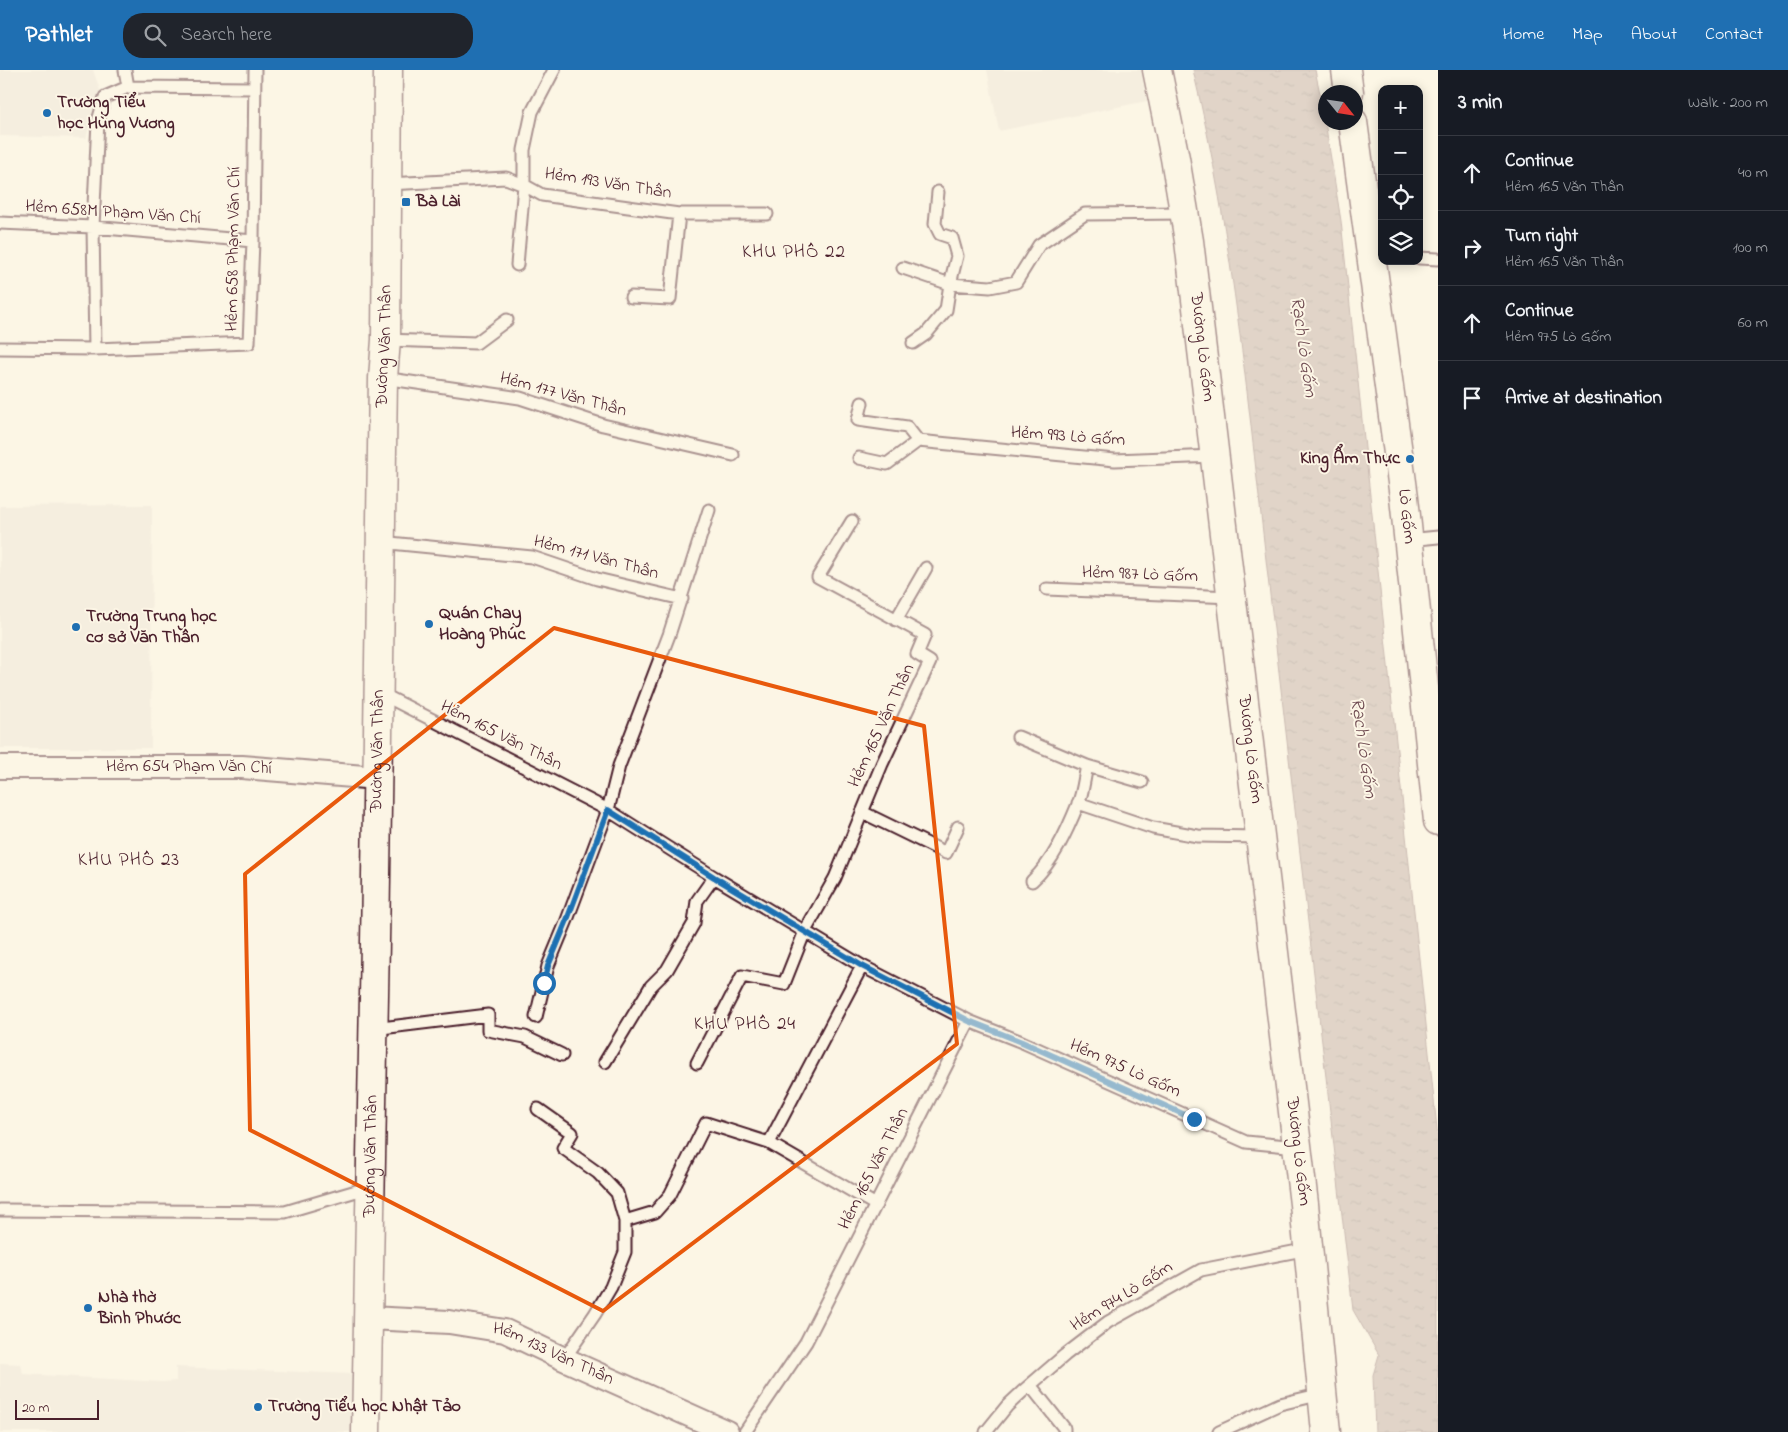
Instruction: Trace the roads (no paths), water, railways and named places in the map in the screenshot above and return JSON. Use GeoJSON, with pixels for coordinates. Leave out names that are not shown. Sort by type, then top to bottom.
{"type":"FeatureCollection","features":[{"type":"Feature","properties":{"kind":"street","name":"Đường Văn Thân"},"geometry":{"type":"LineString","coordinates":[[366,1432],[372,1187],[372,1029],[383,378],[386,340],[388,70]]}},
{"type":"Feature","properties":{"kind":"street","name":"Đường Lò Gốm"},"geometry":{"type":"LineString","coordinates":[[1157,70],[1189,241],[1297,1147],[1326,1432]]}},
{"type":"Feature","properties":{"kind":"street"},"geometry":{"type":"LineString","coordinates":[[1346,70],[1348,85]]}},
{"type":"Feature","properties":{"kind":"street","name":"Lò Gốm"},"geometry":{"type":"LineString","coordinates":[[1354,130],[1377,258],[1438,820]]}},
{"type":"Feature","properties":{"kind":"street","name":"Hẻm 654 Phạm Văn Chí"},"geometry":{"type":"LineString","coordinates":[[0,767],[242,766],[377,778]]}},
{"type":"Feature","properties":{"kind":"street","name":"Hẻm 133 Văn Thân"},"geometry":{"type":"LineString","coordinates":[[369,1318],[449,1322],[505,1331],[730,1432]]}},
{"type":"Feature","properties":{"kind":"lane"},"geometry":{"type":"LineString","coordinates":[[125,70],[128,87]]}},
{"type":"Feature","properties":{"kind":"lane","name":"Hẻm 658 Phạm Văn Chí"},"geometry":{"type":"LineString","coordinates":[[0,348],[95,349],[249,343],[254,242],[255,70]]}},
{"type":"Feature","properties":{"kind":"lane"},"geometry":{"type":"LineString","coordinates":[[517,265],[524,184],[524,150],[532,112],[554,70]]}},
{"type":"Feature","properties":{"kind":"lane"},"geometry":{"type":"LineString","coordinates":[[95,349],[93,227],[98,121],[105,96],[128,87],[254,88]]}},
{"type":"Feature","properties":{"kind":"lane","name":"Hẻm 193 Văn Thân"},"geometry":{"type":"LineString","coordinates":[[386,184],[506,178],[524,184],[542,195],[679,214],[767,214]]}},
{"type":"Feature","properties":{"kind":"lane"},"geometry":{"type":"LineString","coordinates":[[913,343],[926,334],[946,310],[957,256],[952,238],[940,234],[935,224],[938,192]]}},
{"type":"Feature","properties":{"kind":"lane"},"geometry":{"type":"LineString","coordinates":[[903,268],[950,284],[990,287],[1016,282],[1040,245],[1086,214],[1184,213]]}},
{"type":"Feature","properties":{"kind":"lane"},"geometry":{"type":"LineString","coordinates":[[631,297],[670,299],[679,214]]}},
{"type":"Feature","properties":{"kind":"lane","name":"Hẻm 658M Phạm Văn Chí"},"geometry":{"type":"LineString","coordinates":[[0,223],[93,227],[254,242]]}},
{"type":"Feature","properties":{"kind":"lane"},"geometry":{"type":"LineString","coordinates":[[1423,258],[1438,259]]}},
{"type":"Feature","properties":{"kind":"lane"},"geometry":{"type":"LineString","coordinates":[[386,340],[476,344],[507,320]]}},
{"type":"Feature","properties":{"kind":"lane","name":"Hẻm 177 Văn Thân"},"geometry":{"type":"LineString","coordinates":[[383,378],[520,398],[603,425],[733,455]]}},
{"type":"Feature","properties":{"kind":"lane"},"geometry":{"type":"LineString","coordinates":[[859,458],[887,464],[918,441],[907,427],[858,420],[862,403]]}},
{"type":"Feature","properties":{"kind":"lane","name":"Hẻm 993 Lò Gốm"},"geometry":{"type":"LineString","coordinates":[[918,441],[1115,460],[1215,456]]}},
{"type":"Feature","properties":{"kind":"lane"},"geometry":{"type":"LineString","coordinates":[[536,1017],[548,966],[608,810],[619,766],[669,636],[709,510]]}},
{"type":"Feature","properties":{"kind":"lane","name":"Hẻm 165 Văn Thân"},"geometry":{"type":"LineString","coordinates":[[697,1064],[742,976],[784,984],[804,931],[835,878],[882,764],[930,662],[917,654],[925,635],[818,577],[852,521]]}},
{"type":"Feature","properties":{"kind":"lane"},"geometry":{"type":"LineString","coordinates":[[1408,540],[1438,538]]}},
{"type":"Feature","properties":{"kind":"lane","name":"Hẻm 171 Văn Thân"},"geometry":{"type":"LineString","coordinates":[[380,542],[532,557],[597,580],[682,599]]}},
{"type":"Feature","properties":{"kind":"lane"},"geometry":{"type":"LineString","coordinates":[[896,620],[926,568]]}},
{"type":"Feature","properties":{"kind":"lane","name":"Hẻm 987 Lò Gốm"},"geometry":{"type":"LineString","coordinates":[[1047,589],[1232,597]]}},
{"type":"Feature","properties":{"kind":"lane","name":"Hẻm 165 Văn Thân"},"geometry":{"type":"LineString","coordinates":[[379,692],[608,810],[714,877],[862,966],[969,1021],[806,1342],[730,1432]]}},
{"type":"Feature","properties":{"kind":"lane"},"geometry":{"type":"LineString","coordinates":[[1018,737],[1087,766],[1142,782]]}},
{"type":"Feature","properties":{"kind":"lane"},"geometry":{"type":"LineString","coordinates":[[1032,881],[1040,874],[1062,838],[1078,803],[1087,766]]}},
{"type":"Feature","properties":{"kind":"lane"},"geometry":{"type":"LineString","coordinates":[[1078,803],[1153,828],[1198,836],[1260,837]]}},
{"type":"Feature","properties":{"kind":"lane","name":"Hẻm 165 Văn Thân"},"geometry":{"type":"LineString","coordinates":[[862,812],[946,853],[958,827]]}},
{"type":"Feature","properties":{"kind":"lane"},"geometry":{"type":"LineString","coordinates":[[605,1062],[651,986],[667,970],[694,923],[697,901],[714,877]]}},
{"type":"Feature","properties":{"kind":"lane"},"geometry":{"type":"LineString","coordinates":[[768,1143],[862,966]]}},
{"type":"Feature","properties":{"kind":"lane"},"geometry":{"type":"LineString","coordinates":[[372,1029],[488,1015],[488,1030],[525,1037],[562,1055]]}},
{"type":"Feature","properties":{"kind":"lane","name":"Hẻm 975 Lò Gốm"},"geometry":{"type":"LineString","coordinates":[[969,1021],[1030,1046],[1246,1142],[1297,1147]]}},
{"type":"Feature","properties":{"kind":"lane"},"geometry":{"type":"LineString","coordinates":[[538,1109],[572,1133],[563,1148],[598,1173],[618,1193],[625,1221],[626,1252],[611,1287],[564,1359]]}},
{"type":"Feature","properties":{"kind":"lane"},"geometry":{"type":"LineString","coordinates":[[625,1221],[655,1212],[670,1195],[706,1123],[768,1143],[876,1205]]}},
{"type":"Feature","properties":{"kind":"lane"},"geometry":{"type":"LineString","coordinates":[[0,1210],[285,1212],[372,1187]]}},
{"type":"Feature","properties":{"kind":"lane","name":"Hẻm 974 Lò Gốm"},"geometry":{"type":"LineString","coordinates":[[986,1432],[1007,1406],[1064,1355],[1108,1322],[1201,1270],[1308,1249]]}},
{"type":"Feature","properties":{"kind":"lane"},"geometry":{"type":"LineString","coordinates":[[1030,1386],[1064,1428],[1064,1432]]}},
{"type":"Feature","properties":{"kind":"lane"},"geometry":{"type":"LineString","coordinates":[[1218,1432],[1280,1404],[1322,1394]]}},
{"type":"Feature","properties":{"kind":"water","name":"Rạch Lò Gốm"},"geometry":{"type":"Polygon","coordinates":[[[1193,70],[1315,70],[1318,85],[1318,130],[1326,130],[1341,221],[1438,1138],[1438,1432],[1375,1432],[1373,1375],[1379,1355],[1353,1310],[1239,326],[1230,262],[1207,134],[1193,70]]]}},
{"type":"Feature","properties":{"kind":"place","name":"Trường Tiểu học Hùng Vương"},"geometry":{"type":"Point","coordinates":[47,113]}},
{"type":"Feature","properties":{"kind":"place","name":"Bà Lài"},"geometry":{"type":"Point","coordinates":[406,202]}},
{"type":"Feature","properties":{"kind":"place","name":"King Ẩm Thực"},"geometry":{"type":"Point","coordinates":[1410,459]}},
{"type":"Feature","properties":{"kind":"place","name":"Quán Chay Hoàng Phúc"},"geometry":{"type":"Point","coordinates":[429,624]}},
{"type":"Feature","properties":{"kind":"place","name":"Trường Trung học cơ sở Văn Thân"},"geometry":{"type":"Point","coordinates":[76,627]}},
{"type":"Feature","properties":{"kind":"place","name":"Nhà thờ Bình Phước"},"geometry":{"type":"Point","coordinates":[88,1308]}},
{"type":"Feature","properties":{"kind":"place","name":"Trường Tiểu học Nhật Tảo"},"geometry":{"type":"Point","coordinates":[258,1407]}},
{"type":"Feature","properties":{"kind":"district","name":"KHU PHỐ 22"},"geometry":{"type":"Point","coordinates":[794,252]}},
{"type":"Feature","properties":{"kind":"district","name":"KHU PHỐ 23"},"geometry":{"type":"Point","coordinates":[129,860]}},
{"type":"Feature","properties":{"kind":"district","name":"KHU PHỐ 24"},"geometry":{"type":"Point","coordinates":[745,1024]}}]}
